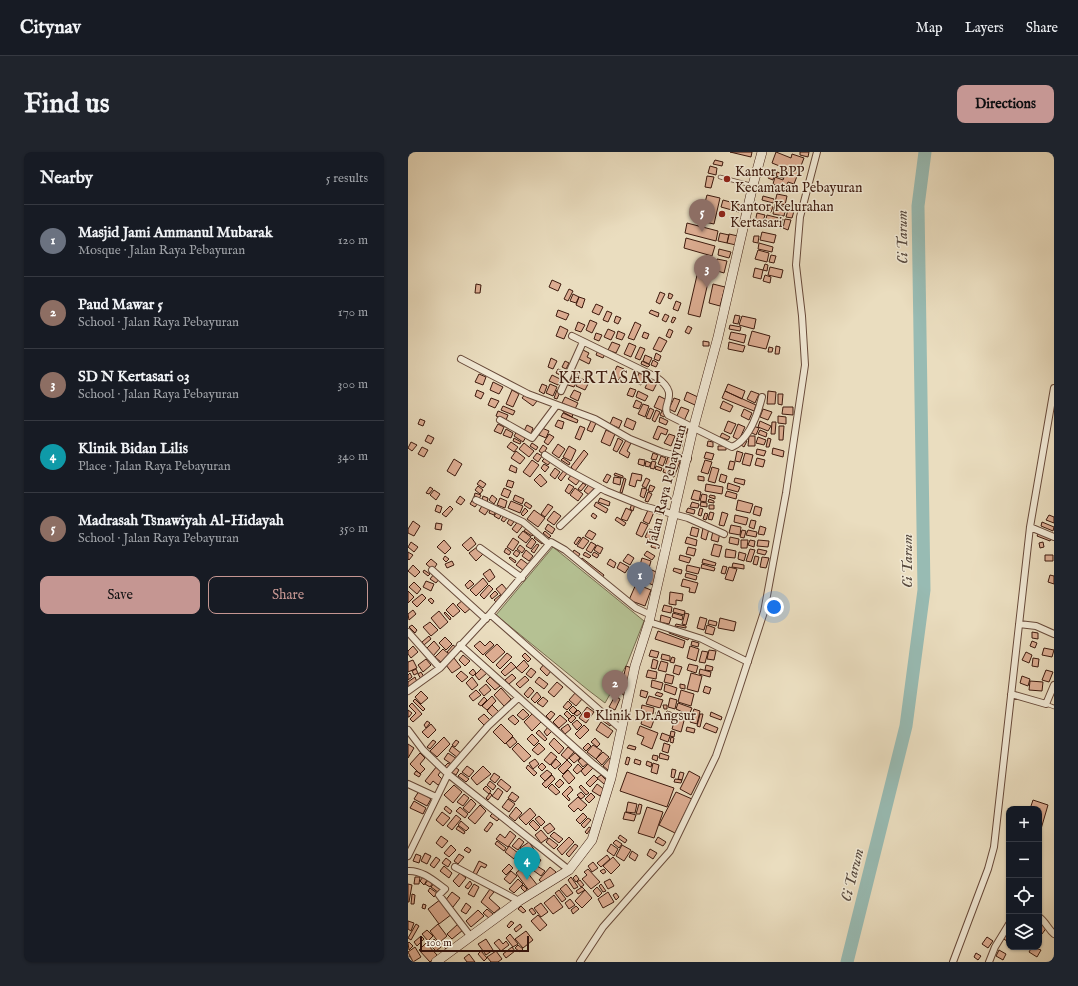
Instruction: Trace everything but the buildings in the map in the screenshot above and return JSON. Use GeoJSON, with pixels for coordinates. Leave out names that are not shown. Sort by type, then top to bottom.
{"type":"FeatureCollection","features":[{"type":"Feature","properties":{"kind":"main road","name":"Jalan Raya Pebayuran"},"geometry":{"type":"LineString","coordinates":[[436,962],[519,901],[569,870],[592,840],[611,778],[635,666],[650,618],[673,514],[718,337],[762,152]]}},
{"type":"Feature","properties":{"kind":"street"},"geometry":{"type":"LineString","coordinates":[[580,962],[603,927],[670,851],[716,756],[748,662],[768,594],[786,493],[805,365],[802,316],[796,265],[800,217],[817,152]]}},
{"type":"Feature","properties":{"kind":"street"},"geometry":{"type":"LineString","coordinates":[[572,336],[661,381],[666,386],[670,395],[667,414],[675,420],[732,448],[738,445],[754,419],[762,397]]}},
{"type":"Feature","properties":{"kind":"street"},"geometry":{"type":"LineString","coordinates":[[561,391],[583,342]]}},
{"type":"Feature","properties":{"kind":"street"},"geometry":{"type":"LineString","coordinates":[[461,359],[507,384],[556,406],[596,420],[630,439],[662,452],[688,459]]}},
{"type":"Feature","properties":{"kind":"street"},"geometry":{"type":"LineString","coordinates":[[953,962],[988,869],[994,848],[1030,527],[1054,388]]}},
{"type":"Feature","properties":{"kind":"street"},"geometry":{"type":"LineString","coordinates":[[500,420],[532,438],[556,406]]}},
{"type":"Feature","properties":{"kind":"street"},"geometry":{"type":"LineString","coordinates":[[545,455],[569,471],[600,488],[643,506],[699,522],[724,534]]}},
{"type":"Feature","properties":{"kind":"street"},"geometry":{"type":"LineString","coordinates":[[560,526],[600,488]]}},
{"type":"Feature","properties":{"kind":"street"},"geometry":{"type":"LineString","coordinates":[[476,500],[523,522],[549,544],[554,543],[650,618],[702,639],[748,662]]}},
{"type":"Feature","properties":{"kind":"street"},"geometry":{"type":"LineString","coordinates":[[1030,527],[1054,537]]}},
{"type":"Feature","properties":{"kind":"street"},"geometry":{"type":"LineString","coordinates":[[408,691],[440,668],[488,617],[549,544]]}},
{"type":"Feature","properties":{"kind":"street"},"geometry":{"type":"LineString","coordinates":[[480,548],[522,578]]}},
{"type":"Feature","properties":{"kind":"street"},"geometry":{"type":"LineString","coordinates":[[432,570],[622,730]]}},
{"type":"Feature","properties":{"kind":"street"},"geometry":{"type":"LineString","coordinates":[[1019,624],[1036,626],[1054,634]]}},
{"type":"Feature","properties":{"kind":"street"},"geometry":{"type":"LineString","coordinates":[[408,632],[440,668]]}},
{"type":"Feature","properties":{"kind":"street"},"geometry":{"type":"LineString","coordinates":[[460,645],[518,698],[611,778]]}},
{"type":"Feature","properties":{"kind":"street"},"geometry":{"type":"LineString","coordinates":[[1011,694],[1046,704],[1054,685]]}},
{"type":"Feature","properties":{"kind":"street"},"geometry":{"type":"LineString","coordinates":[[408,856],[447,773],[488,726],[518,698]]}},
{"type":"Feature","properties":{"kind":"street"},"geometry":{"type":"LineString","coordinates":[[408,730],[423,750],[447,773],[569,870]]}},
{"type":"Feature","properties":{"kind":"street"},"geometry":{"type":"LineString","coordinates":[[408,784],[436,797]]}},
{"type":"Feature","properties":{"kind":"street"},"geometry":{"type":"LineString","coordinates":[[455,867],[519,901]]}},
{"type":"Feature","properties":{"kind":"street"},"geometry":{"type":"LineString","coordinates":[[408,871],[414,871],[431,878],[445,889],[439,895],[471,937]]}},
{"type":"Feature","properties":{"kind":"street"},"geometry":{"type":"LineString","coordinates":[[1042,920],[1054,934]]}},
{"type":"Feature","properties":{"kind":"street"},"geometry":{"type":"LineString","coordinates":[[989,962],[995,947],[1006,929]]}},
{"type":"Feature","properties":{"kind":"lane"},"geometry":{"type":"LineString","coordinates":[[720,177],[753,185]]}},
{"type":"Feature","properties":{"kind":"lane"},"geometry":{"type":"LineString","coordinates":[[1046,704],[1054,707]]}},
{"type":"Feature","properties":{"kind":"green space"},"geometry":{"type":"Polygon","coordinates":[[[553,547],[644,621],[627,664],[605,703],[496,615],[553,547]]]}},
{"type":"Feature","properties":{"kind":"waterway","name":"Ci Tarum"},"geometry":{"type":"LineString","coordinates":[[847,962],[906,726],[924,590],[918,206],[925,152]]}},
{"type":"Feature","properties":{"kind":"place","name":"Kantor BPP Kecamatan Pebayuran"},"geometry":{"type":"Point","coordinates":[727,179]}},
{"type":"Feature","properties":{"kind":"place","name":"Kantor Kelurahan Kertasari"},"geometry":{"type":"Point","coordinates":[722,214]}},
{"type":"Feature","properties":{"kind":"place","name":"Madrasah Tsnawiyah Al-Hidayah"},"geometry":{"type":"Point","coordinates":[702,232]}},
{"type":"Feature","properties":{"kind":"place","name":"SD N Kertasari 03"},"geometry":{"type":"Point","coordinates":[707,288]}},
{"type":"Feature","properties":{"kind":"place","name":"Masjid Jami Ammanul Mubarak"},"geometry":{"type":"Point","coordinates":[640,595]}},
{"type":"Feature","properties":{"kind":"place","name":"Paud Mawar 5"},"geometry":{"type":"Point","coordinates":[615,703]}},
{"type":"Feature","properties":{"kind":"place","name":"Klinik Dr.Angsur"},"geometry":{"type":"Point","coordinates":[587,715]}},
{"type":"Feature","properties":{"kind":"place","name":"Klinik Bidan Lilis"},"geometry":{"type":"Point","coordinates":[527,880]}},
{"type":"Feature","properties":{"kind":"district","name":"KERTASARI"},"geometry":{"type":"Point","coordinates":[610,377]}}]}
